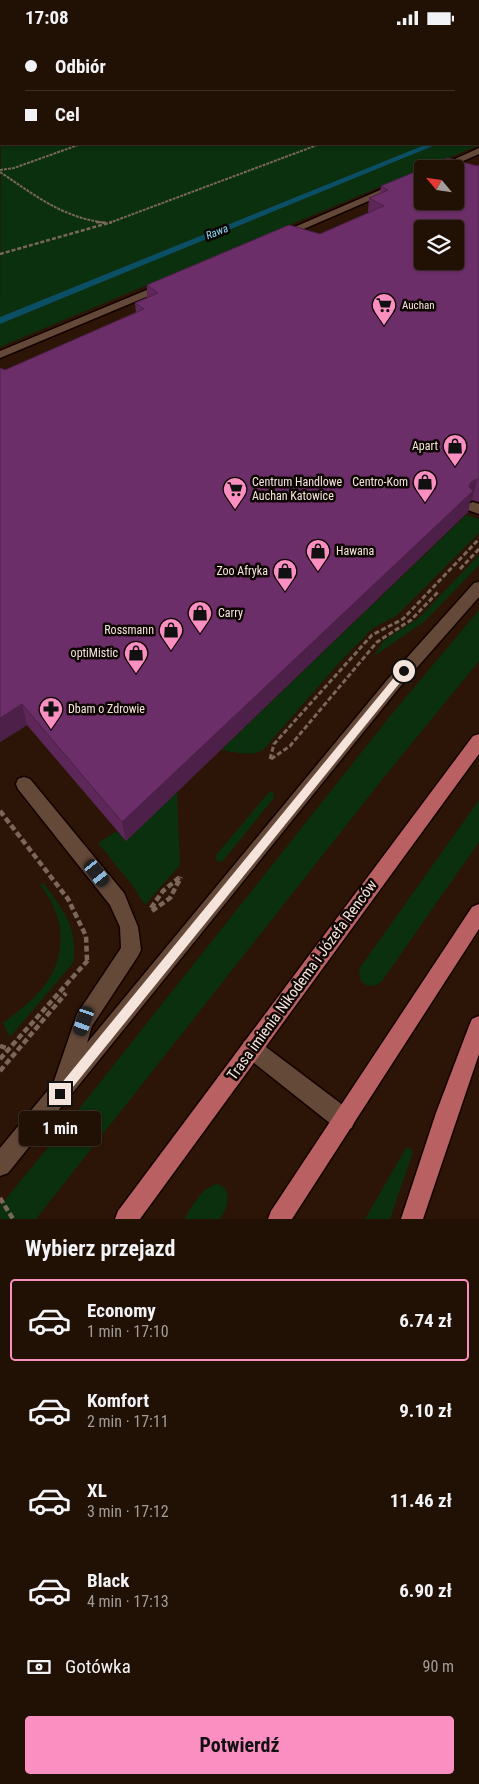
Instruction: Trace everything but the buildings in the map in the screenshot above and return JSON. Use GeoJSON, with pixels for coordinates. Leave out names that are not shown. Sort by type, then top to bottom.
{"type":"FeatureCollection","features":[{"type":"Feature","properties":{"kind":"main road","name":"Trasa imienia Nikodema i Józefa Renców"},"geometry":{"type":"LineString","coordinates":[[126,1219],[479,741]]}},
{"type":"Feature","properties":{"kind":"main road"},"geometry":{"type":"LineString","coordinates":[[279,1219],[479,913]]}},
{"type":"Feature","properties":{"kind":"main road"},"geometry":{"type":"LineString","coordinates":[[412,1219],[447,1113],[479,1026]]}},
{"type":"Feature","properties":{"kind":"street"},"geometry":{"type":"LineString","coordinates":[[458,160],[479,151]]}},
{"type":"Feature","properties":{"kind":"street"},"geometry":{"type":"LineString","coordinates":[[276,238],[414,178]]}},
{"type":"Feature","properties":{"kind":"street"},"geometry":{"type":"LineString","coordinates":[[0,355],[174,281]]}},
{"type":"Feature","properties":{"kind":"street"},"geometry":{"type":"LineString","coordinates":[[0,1165],[60,1094],[393,684],[479,587]]}},
{"type":"Feature","properties":{"kind":"street"},"geometry":{"type":"LineString","coordinates":[[24,784],[117,899],[129,927],[131,950],[84,1021],[60,1094]]}},
{"type":"Feature","properties":{"kind":"street"},"geometry":{"type":"LineString","coordinates":[[251,1048],[344,1120]]}},
{"type":"Feature","properties":{"kind":"path"},"geometry":{"type":"LineString","coordinates":[[0,171],[14,168],[78,145]]}},
{"type":"Feature","properties":{"kind":"path"},"geometry":{"type":"LineString","coordinates":[[0,255],[110,223],[317,145]]}},
{"type":"Feature","properties":{"kind":"path"},"geometry":{"type":"LineString","coordinates":[[0,171],[62,213],[81,220],[110,223]]}},
{"type":"Feature","properties":{"kind":"path"},"geometry":{"type":"LineString","coordinates":[[441,589],[411,620],[377,642],[290,745],[270,759],[274,744],[372,635],[403,619],[479,539]]}},
{"type":"Feature","properties":{"kind":"path"},"geometry":{"type":"LineString","coordinates":[[454,576],[479,549]]}},
{"type":"Feature","properties":{"kind":"path"},"geometry":{"type":"LineString","coordinates":[[0,811],[68,899],[86,936],[87,960]]}},
{"type":"Feature","properties":{"kind":"path"},"geometry":{"type":"LineString","coordinates":[[181,877],[176,891],[162,907],[148,912],[157,898],[171,883],[181,877]]}},
{"type":"Feature","properties":{"kind":"path"},"geometry":{"type":"LineString","coordinates":[[0,1059],[93,955]]}},
{"type":"Feature","properties":{"kind":"path"},"geometry":{"type":"LineString","coordinates":[[0,1071],[93,961]]}},
{"type":"Feature","properties":{"kind":"path"},"geometry":{"type":"LineString","coordinates":[[0,1047],[9,1049]]}},
{"type":"Feature","properties":{"kind":"path"},"geometry":{"type":"LineString","coordinates":[[0,1198],[12,1219]]}},
{"type":"Feature","properties":{"kind":"green space"},"geometry":{"type":"Polygon","coordinates":[[[1,145],[425,145],[0,317],[1,145]]]}},
{"type":"Feature","properties":{"kind":"green space"},"geometry":{"type":"Polygon","coordinates":[[[436,145],[479,145],[443,160],[414,160],[414,172],[0,347],[0,324],[436,145]]]}},
{"type":"Feature","properties":{"kind":"green space"},"geometry":{"type":"Polygon","coordinates":[[[466,515],[479,519],[479,533],[396,616],[373,628],[337,665],[263,750],[248,754],[221,750],[466,515]]]}},
{"type":"Feature","properties":{"kind":"green space"},"geometry":{"type":"Polygon","coordinates":[[[479,555],[479,565],[425,621],[373,657],[384,640],[419,618],[479,555]]]}},
{"type":"Feature","properties":{"kind":"green space"},"geometry":{"type":"Polygon","coordinates":[[[479,610],[479,661],[385,776],[36,1219],[0,1219],[0,1206],[391,715],[479,610]]]}},
{"type":"Feature","properties":{"kind":"green space"},"geometry":{"type":"Polygon","coordinates":[[[177,791],[180,865],[145,905],[133,886],[98,843],[117,831],[126,841],[177,791]]]}},
{"type":"Feature","properties":{"kind":"green space"},"geometry":{"type":"Polygon","coordinates":[[[269,792],[273,792],[274,798],[223,861],[218,862],[216,855],[269,792]]]}},
{"type":"Feature","properties":{"kind":"green space"},"geometry":{"type":"Polygon","coordinates":[[[479,800],[479,842],[382,981],[375,986],[366,985],[361,981],[359,969],[479,800]]]}},
{"type":"Feature","properties":{"kind":"green space"},"geometry":{"type":"Polygon","coordinates":[[[43,883],[68,920],[74,940],[73,963],[10,1037],[3,1023],[27,1004],[42,988],[52,974],[58,960],[60,930],[57,915],[40,885],[43,883]]]}},
{"type":"Feature","properties":{"kind":"green space"},"geometry":{"type":"Polygon","coordinates":[[[406,1148],[410,1148],[413,1152],[390,1219],[365,1219],[406,1148]]]}},
{"type":"Feature","properties":{"kind":"green space"},"geometry":{"type":"Polygon","coordinates":[[[218,1184],[225,1188],[227,1196],[226,1208],[220,1219],[184,1219],[202,1193],[218,1184]]]}},
{"type":"Feature","properties":{"kind":"water","name":"Rawa"},"geometry":{"type":"Polygon","coordinates":[[[425,145],[436,145],[0,324],[0,317],[425,145]]]}},
{"type":"Feature","properties":{"kind":"place","name":"Auchan"},"geometry":{"type":"Point","coordinates":[384,326]}},
{"type":"Feature","properties":{"kind":"place","name":"Apart"},"geometry":{"type":"Point","coordinates":[455,467]}},
{"type":"Feature","properties":{"kind":"place","name":"Centro-Kom"},"geometry":{"type":"Point","coordinates":[425,503]}},
{"type":"Feature","properties":{"kind":"place","name":"Centrum Handlowe Auchan Katowice"},"geometry":{"type":"Point","coordinates":[235,510]}},
{"type":"Feature","properties":{"kind":"place","name":"Hawana"},"geometry":{"type":"Point","coordinates":[318,572]}},
{"type":"Feature","properties":{"kind":"place","name":"Zoo Afryka"},"geometry":{"type":"Point","coordinates":[285,592]}},
{"type":"Feature","properties":{"kind":"place","name":"Carry"},"geometry":{"type":"Point","coordinates":[200,634]}},
{"type":"Feature","properties":{"kind":"place","name":"Rossmann"},"geometry":{"type":"Point","coordinates":[171,651]}},
{"type":"Feature","properties":{"kind":"place","name":"optiMistic"},"geometry":{"type":"Point","coordinates":[136,674]}},
{"type":"Feature","properties":{"kind":"place","name":"Dbam o Zdrowie"},"geometry":{"type":"Point","coordinates":[51,730]}},
{"type":"Feature","properties":{"kind":"route"},"geometry":{"type":"LineString","coordinates":[[60,1094],[404,671]]}}]}
